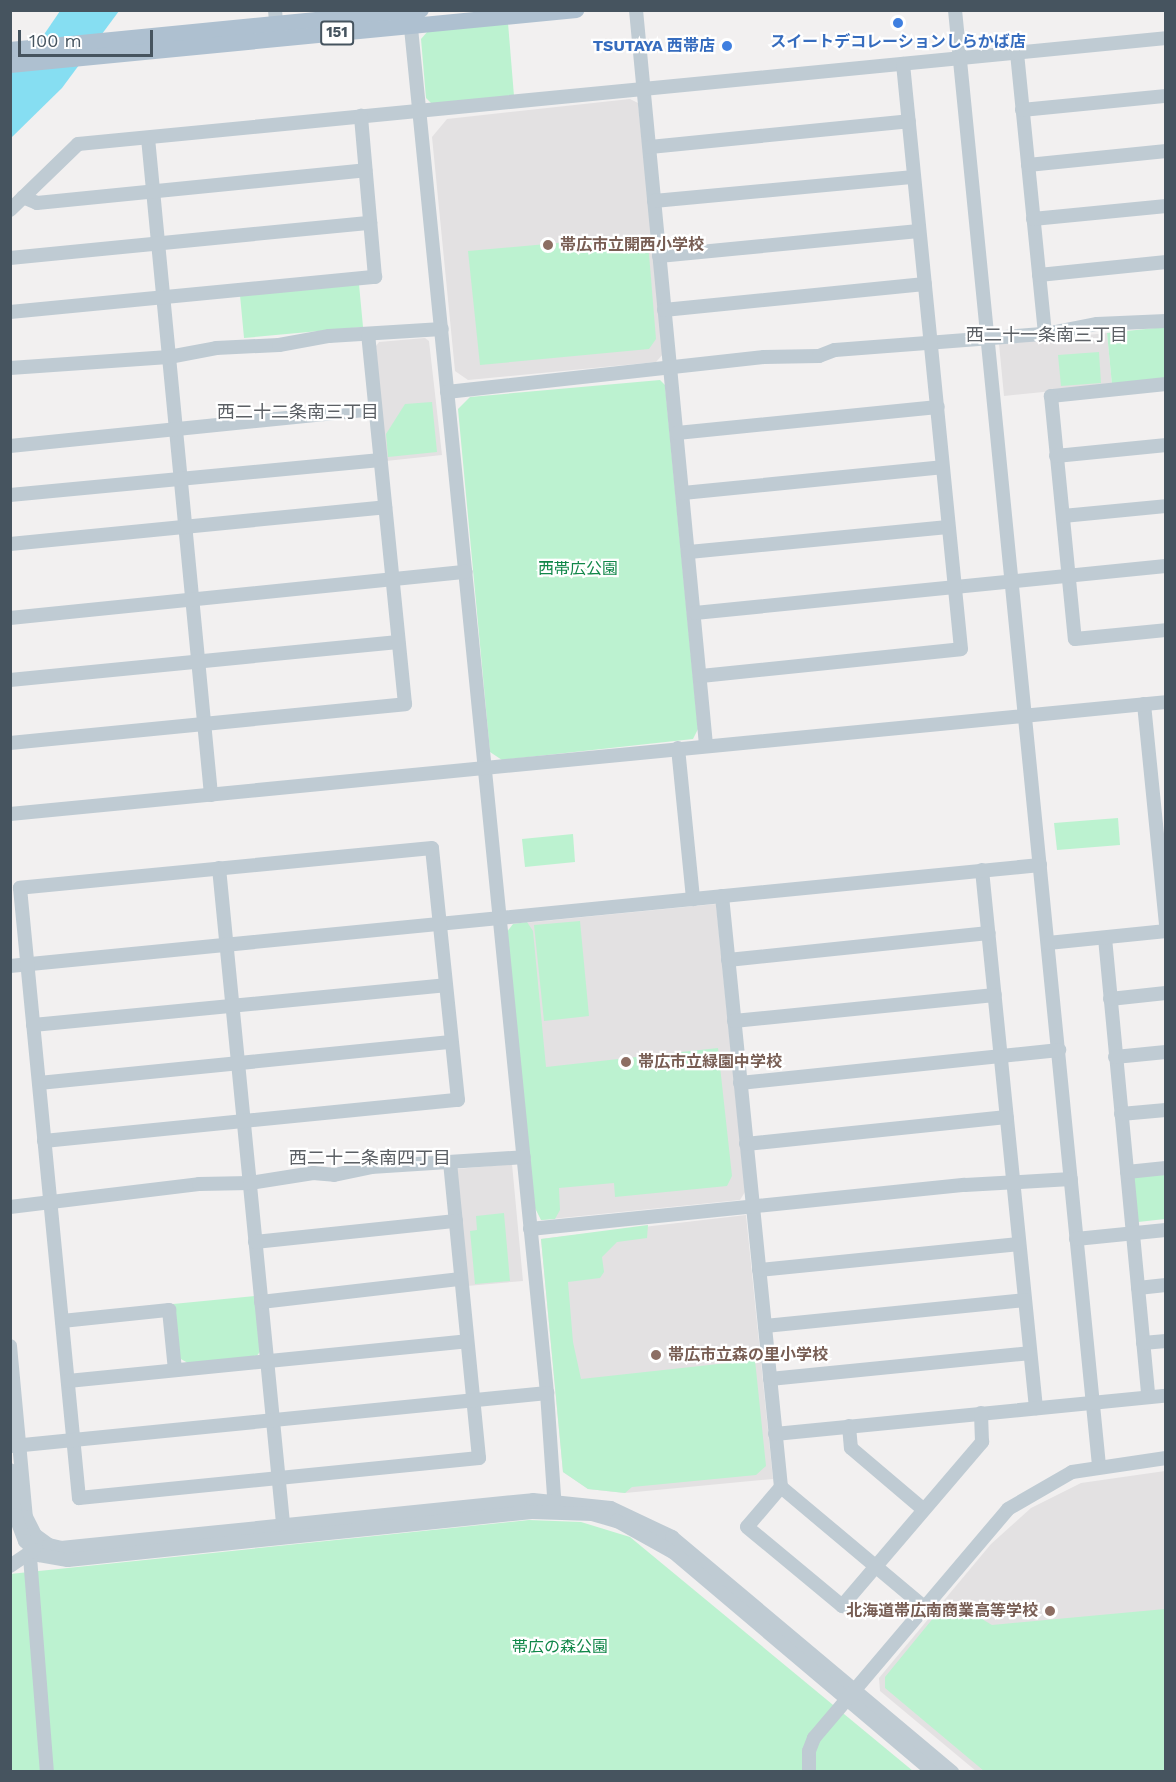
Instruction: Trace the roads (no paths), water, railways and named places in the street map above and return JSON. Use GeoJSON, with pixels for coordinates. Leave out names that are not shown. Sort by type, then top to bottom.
{"type":"FeatureCollection","features":[{"type":"Feature","properties":{"kind":"main road","name":"151"},"geometry":{"type":"LineString","coordinates":[[10,50],[276,25],[413,15],[576,10]]}},
{"type":"Feature","properties":{"kind":"main road","name":"151"},"geometry":{"type":"LineString","coordinates":[[10,65],[98,57],[276,25]]}},
{"type":"Feature","properties":{"kind":"street"},"geometry":{"type":"LineString","coordinates":[[636,10],[706,745]]}},
{"type":"Feature","properties":{"kind":"street"},"geometry":{"type":"LineString","coordinates":[[955,10],[1099,1465]]}},
{"type":"Feature","properties":{"kind":"street"},"geometry":{"type":"LineString","coordinates":[[413,15],[447,392],[547,1393],[555,1506]]}},
{"type":"Feature","properties":{"kind":"street"},"geometry":{"type":"LineString","coordinates":[[10,210],[78,144],[1166,38]]}},
{"type":"Feature","properties":{"kind":"street"},"geometry":{"type":"LineString","coordinates":[[1017,53],[1045,334]]}},
{"type":"Feature","properties":{"kind":"street"},"geometry":{"type":"LineString","coordinates":[[701,676],[961,650],[903,64]]}},
{"type":"Feature","properties":{"kind":"street"},"geometry":{"type":"LineString","coordinates":[[1022,110],[1166,96]]}},
{"type":"Feature","properties":{"kind":"street"},"geometry":{"type":"LineString","coordinates":[[10,312],[375,278],[361,116]]}},
{"type":"Feature","properties":{"kind":"street"},"geometry":{"type":"LineString","coordinates":[[650,147],[909,121]]}},
{"type":"Feature","properties":{"kind":"street"},"geometry":{"type":"LineString","coordinates":[[148,138],[211,795]]}},
{"type":"Feature","properties":{"kind":"street"},"geometry":{"type":"LineString","coordinates":[[1028,165],[1166,151]]}},
{"type":"Feature","properties":{"kind":"street"},"geometry":{"type":"LineString","coordinates":[[23,197],[37,203],[365,170]]}},
{"type":"Feature","properties":{"kind":"street"},"geometry":{"type":"LineString","coordinates":[[654,201],[914,177]]}},
{"type":"Feature","properties":{"kind":"street"},"geometry":{"type":"LineString","coordinates":[[1034,219],[1166,206]]}},
{"type":"Feature","properties":{"kind":"street"},"geometry":{"type":"LineString","coordinates":[[10,258],[370,223]]}},
{"type":"Feature","properties":{"kind":"street"},"geometry":{"type":"LineString","coordinates":[[659,256],[919,231]]}},
{"type":"Feature","properties":{"kind":"street"},"geometry":{"type":"LineString","coordinates":[[1039,275],[1166,262]]}},
{"type":"Feature","properties":{"kind":"street"},"geometry":{"type":"LineString","coordinates":[[664,310],[925,284]]}},
{"type":"Feature","properties":{"kind":"street"},"geometry":{"type":"LineString","coordinates":[[447,392],[670,370],[765,357],[819,356],[856,347],[931,344],[1045,334],[1097,324],[1166,321]]}},
{"type":"Feature","properties":{"kind":"street"},"geometry":{"type":"LineString","coordinates":[[10,368],[168,357],[216,348],[442,329]]}},
{"type":"Feature","properties":{"kind":"street"},"geometry":{"type":"LineString","coordinates":[[10,743],[405,704],[368,335]]}},
{"type":"Feature","properties":{"kind":"street"},"geometry":{"type":"LineString","coordinates":[[1166,384],[1051,396],[1075,639],[1166,630]]}},
{"type":"Feature","properties":{"kind":"street"},"geometry":{"type":"LineString","coordinates":[[677,433],[938,407]]}},
{"type":"Feature","properties":{"kind":"street"},"geometry":{"type":"LineString","coordinates":[[10,446],[374,410]]}},
{"type":"Feature","properties":{"kind":"street"},"geometry":{"type":"LineString","coordinates":[[1056,456],[1166,445]]}},
{"type":"Feature","properties":{"kind":"street"},"geometry":{"type":"LineString","coordinates":[[10,495],[380,460]]}},
{"type":"Feature","properties":{"kind":"street"},"geometry":{"type":"LineString","coordinates":[[683,493],[942,467]]}},
{"type":"Feature","properties":{"kind":"street"},"geometry":{"type":"LineString","coordinates":[[1063,516],[1166,506]]}},
{"type":"Feature","properties":{"kind":"street"},"geometry":{"type":"LineString","coordinates":[[10,544],[385,507]]}},
{"type":"Feature","properties":{"kind":"street"},"geometry":{"type":"LineString","coordinates":[[689,552],[948,527]]}},
{"type":"Feature","properties":{"kind":"street"},"geometry":{"type":"LineString","coordinates":[[695,613],[1166,566]]}},
{"type":"Feature","properties":{"kind":"street"},"geometry":{"type":"LineString","coordinates":[[10,618],[466,572]]}},
{"type":"Feature","properties":{"kind":"street"},"geometry":{"type":"LineString","coordinates":[[10,680],[398,642]]}},
{"type":"Feature","properties":{"kind":"street"},"geometry":{"type":"LineString","coordinates":[[10,814],[1166,702]]}},
{"type":"Feature","properties":{"kind":"street"},"geometry":{"type":"LineString","coordinates":[[1144,704],[1166,924]]}},
{"type":"Feature","properties":{"kind":"street"},"geometry":{"type":"LineString","coordinates":[[678,748],[693,899]]}},
{"type":"Feature","properties":{"kind":"street"},"geometry":{"type":"LineString","coordinates":[[44,1141],[458,1100],[432,848],[20,888],[44,1141],[74,1440],[79,1498],[479,1458],[450,1163]]}},
{"type":"Feature","properties":{"kind":"street"},"geometry":{"type":"LineString","coordinates":[[10,966],[1040,865]]}},
{"type":"Feature","properties":{"kind":"street"},"geometry":{"type":"LineString","coordinates":[[219,868],[284,1532]]}},
{"type":"Feature","properties":{"kind":"street"},"geometry":{"type":"LineString","coordinates":[[982,870],[1036,1408]]}},
{"type":"Feature","properties":{"kind":"street"},"geometry":{"type":"LineString","coordinates":[[722,896],[781,1487],[923,1606]]}},
{"type":"Feature","properties":{"kind":"street"},"geometry":{"type":"LineString","coordinates":[[1048,943],[1166,931]]}},
{"type":"Feature","properties":{"kind":"street"},"geometry":{"type":"LineString","coordinates":[[728,960],[989,933]]}},
{"type":"Feature","properties":{"kind":"street"},"geometry":{"type":"LineString","coordinates":[[1104,938],[1148,1397]]}},
{"type":"Feature","properties":{"kind":"street"},"geometry":{"type":"LineString","coordinates":[[33,1025],[445,985]]}},
{"type":"Feature","properties":{"kind":"street"},"geometry":{"type":"LineString","coordinates":[[1110,999],[1166,993]]}},
{"type":"Feature","properties":{"kind":"street"},"geometry":{"type":"LineString","coordinates":[[734,1021],[995,995]]}},
{"type":"Feature","properties":{"kind":"street"},"geometry":{"type":"LineString","coordinates":[[39,1083],[452,1042]]}},
{"type":"Feature","properties":{"kind":"street"},"geometry":{"type":"LineString","coordinates":[[740,1083],[1059,1050]]}},
{"type":"Feature","properties":{"kind":"street"},"geometry":{"type":"LineString","coordinates":[[1115,1057],[1166,1052]]}},
{"type":"Feature","properties":{"kind":"street"},"geometry":{"type":"LineString","coordinates":[[1121,1114],[1166,1110]]}},
{"type":"Feature","properties":{"kind":"street"},"geometry":{"type":"LineString","coordinates":[[746,1144],[1007,1117]]}},
{"type":"Feature","properties":{"kind":"street"},"geometry":{"type":"LineString","coordinates":[[10,1207],[199,1184],[250,1183],[313,1173],[524,1157]]}},
{"type":"Feature","properties":{"kind":"street"},"geometry":{"type":"LineString","coordinates":[[1127,1172],[1166,1168]]}},
{"type":"Feature","properties":{"kind":"street"},"geometry":{"type":"LineString","coordinates":[[530,1229],[694,1211],[752,1209],[965,1185],[1071,1179]]}},
{"type":"Feature","properties":{"kind":"street"},"geometry":{"type":"LineString","coordinates":[[255,1242],[456,1221]]}},
{"type":"Feature","properties":{"kind":"street"},"geometry":{"type":"LineString","coordinates":[[1076,1239],[1166,1230]]}},
{"type":"Feature","properties":{"kind":"street"},"geometry":{"type":"LineString","coordinates":[[759,1270],[1019,1244]]}},
{"type":"Feature","properties":{"kind":"street"},"geometry":{"type":"LineString","coordinates":[[261,1302],[461,1279]]}},
{"type":"Feature","properties":{"kind":"street"},"geometry":{"type":"LineString","coordinates":[[1138,1288],[1166,1285]]}},
{"type":"Feature","properties":{"kind":"street"},"geometry":{"type":"LineString","coordinates":[[765,1326],[1025,1300]]}},
{"type":"Feature","properties":{"kind":"street"},"geometry":{"type":"LineString","coordinates":[[62,1321],[169,1310],[175,1370]]}},
{"type":"Feature","properties":{"kind":"street"},"geometry":{"type":"LineString","coordinates":[[68,1381],[468,1341]]}},
{"type":"Feature","properties":{"kind":"street"},"geometry":{"type":"LineString","coordinates":[[1143,1343],[1166,1341]]}},
{"type":"Feature","properties":{"kind":"street"},"geometry":{"type":"LineString","coordinates":[[10,1346],[15,1446],[26,1517],[35,1549],[48,1772]]}},
{"type":"Feature","properties":{"kind":"street"},"geometry":{"type":"LineString","coordinates":[[770,1379],[1029,1353]]}},
{"type":"Feature","properties":{"kind":"street"},"geometry":{"type":"LineString","coordinates":[[15,1446],[547,1393]]}},
{"type":"Feature","properties":{"kind":"street"},"geometry":{"type":"LineString","coordinates":[[775,1434],[1166,1396]]}},
{"type":"Feature","properties":{"kind":"street"},"geometry":{"type":"LineString","coordinates":[[781,1487],[747,1527],[842,1606],[982,1442],[981,1413]]}},
{"type":"Feature","properties":{"kind":"street"},"geometry":{"type":"LineString","coordinates":[[849,1426],[851,1448],[923,1509]]}},
{"type":"Feature","properties":{"kind":"street"},"geometry":{"type":"LineString","coordinates":[[809,1772],[809,1751],[814,1738],[923,1606],[1008,1509],[1049,1482],[1099,1465],[1166,1458]]}},
{"type":"Feature","properties":{"kind":"street"},"geometry":{"type":"LineString","coordinates":[[10,1470],[19,1529],[35,1549]]}},
{"type":"Feature","properties":{"kind":"street"},"geometry":{"type":"LineString","coordinates":[[10,1566],[35,1549],[284,1532],[555,1506],[592,1514],[617,1521],[673,1552],[850,1694],[952,1772]]}},
{"type":"Feature","properties":{"kind":"street"},"geometry":{"type":"LineString","coordinates":[[850,1694],[933,1772]]}},
{"type":"Feature","properties":{"kind":"water"},"geometry":{"type":"Polygon","coordinates":[[[60,11],[119,11],[62,88],[11,138],[11,83],[60,11]]]}},
{"type":"Feature","properties":{"kind":"waterway"},"geometry":{"type":"LineString","coordinates":[[10,78],[29,55]]}},
{"type":"Feature","properties":{"kind":"place","name":"スイートデコレーションしらかば店"},"geometry":{"type":"Point","coordinates":[898,23]}},
{"type":"Feature","properties":{"kind":"place","name":"TSUTAYA 西帯店"},"geometry":{"type":"Point","coordinates":[727,46]}},
{"type":"Feature","properties":{"kind":"place","name":"帯広市立開西小学校"},"geometry":{"type":"Point","coordinates":[548,245]}},
{"type":"Feature","properties":{"kind":"place","name":"帯広市立緑園中学校"},"geometry":{"type":"Point","coordinates":[626,1062]}},
{"type":"Feature","properties":{"kind":"place","name":"帯広市立森の里小学校"},"geometry":{"type":"Point","coordinates":[656,1355]}},
{"type":"Feature","properties":{"kind":"place","name":"北海道帯広南商業高等学校"},"geometry":{"type":"Point","coordinates":[1050,1611]}},
{"type":"Feature","properties":{"kind":"district","name":"西二十一条南三丁目"},"geometry":{"type":"Point","coordinates":[1047,335]}},
{"type":"Feature","properties":{"kind":"district","name":"西二十二条南三丁目"},"geometry":{"type":"Point","coordinates":[298,412]}},
{"type":"Feature","properties":{"kind":"district","name":"西二十二条南四丁目"},"geometry":{"type":"Point","coordinates":[370,1158]}},
{"type":"Feature","properties":{"kind":"park label","name":"西帯広公園"},"geometry":{"type":"Point","coordinates":[578,569]}},
{"type":"Feature","properties":{"kind":"park label","name":"帯広の森公園"},"geometry":{"type":"Point","coordinates":[560,1647]}}]}
